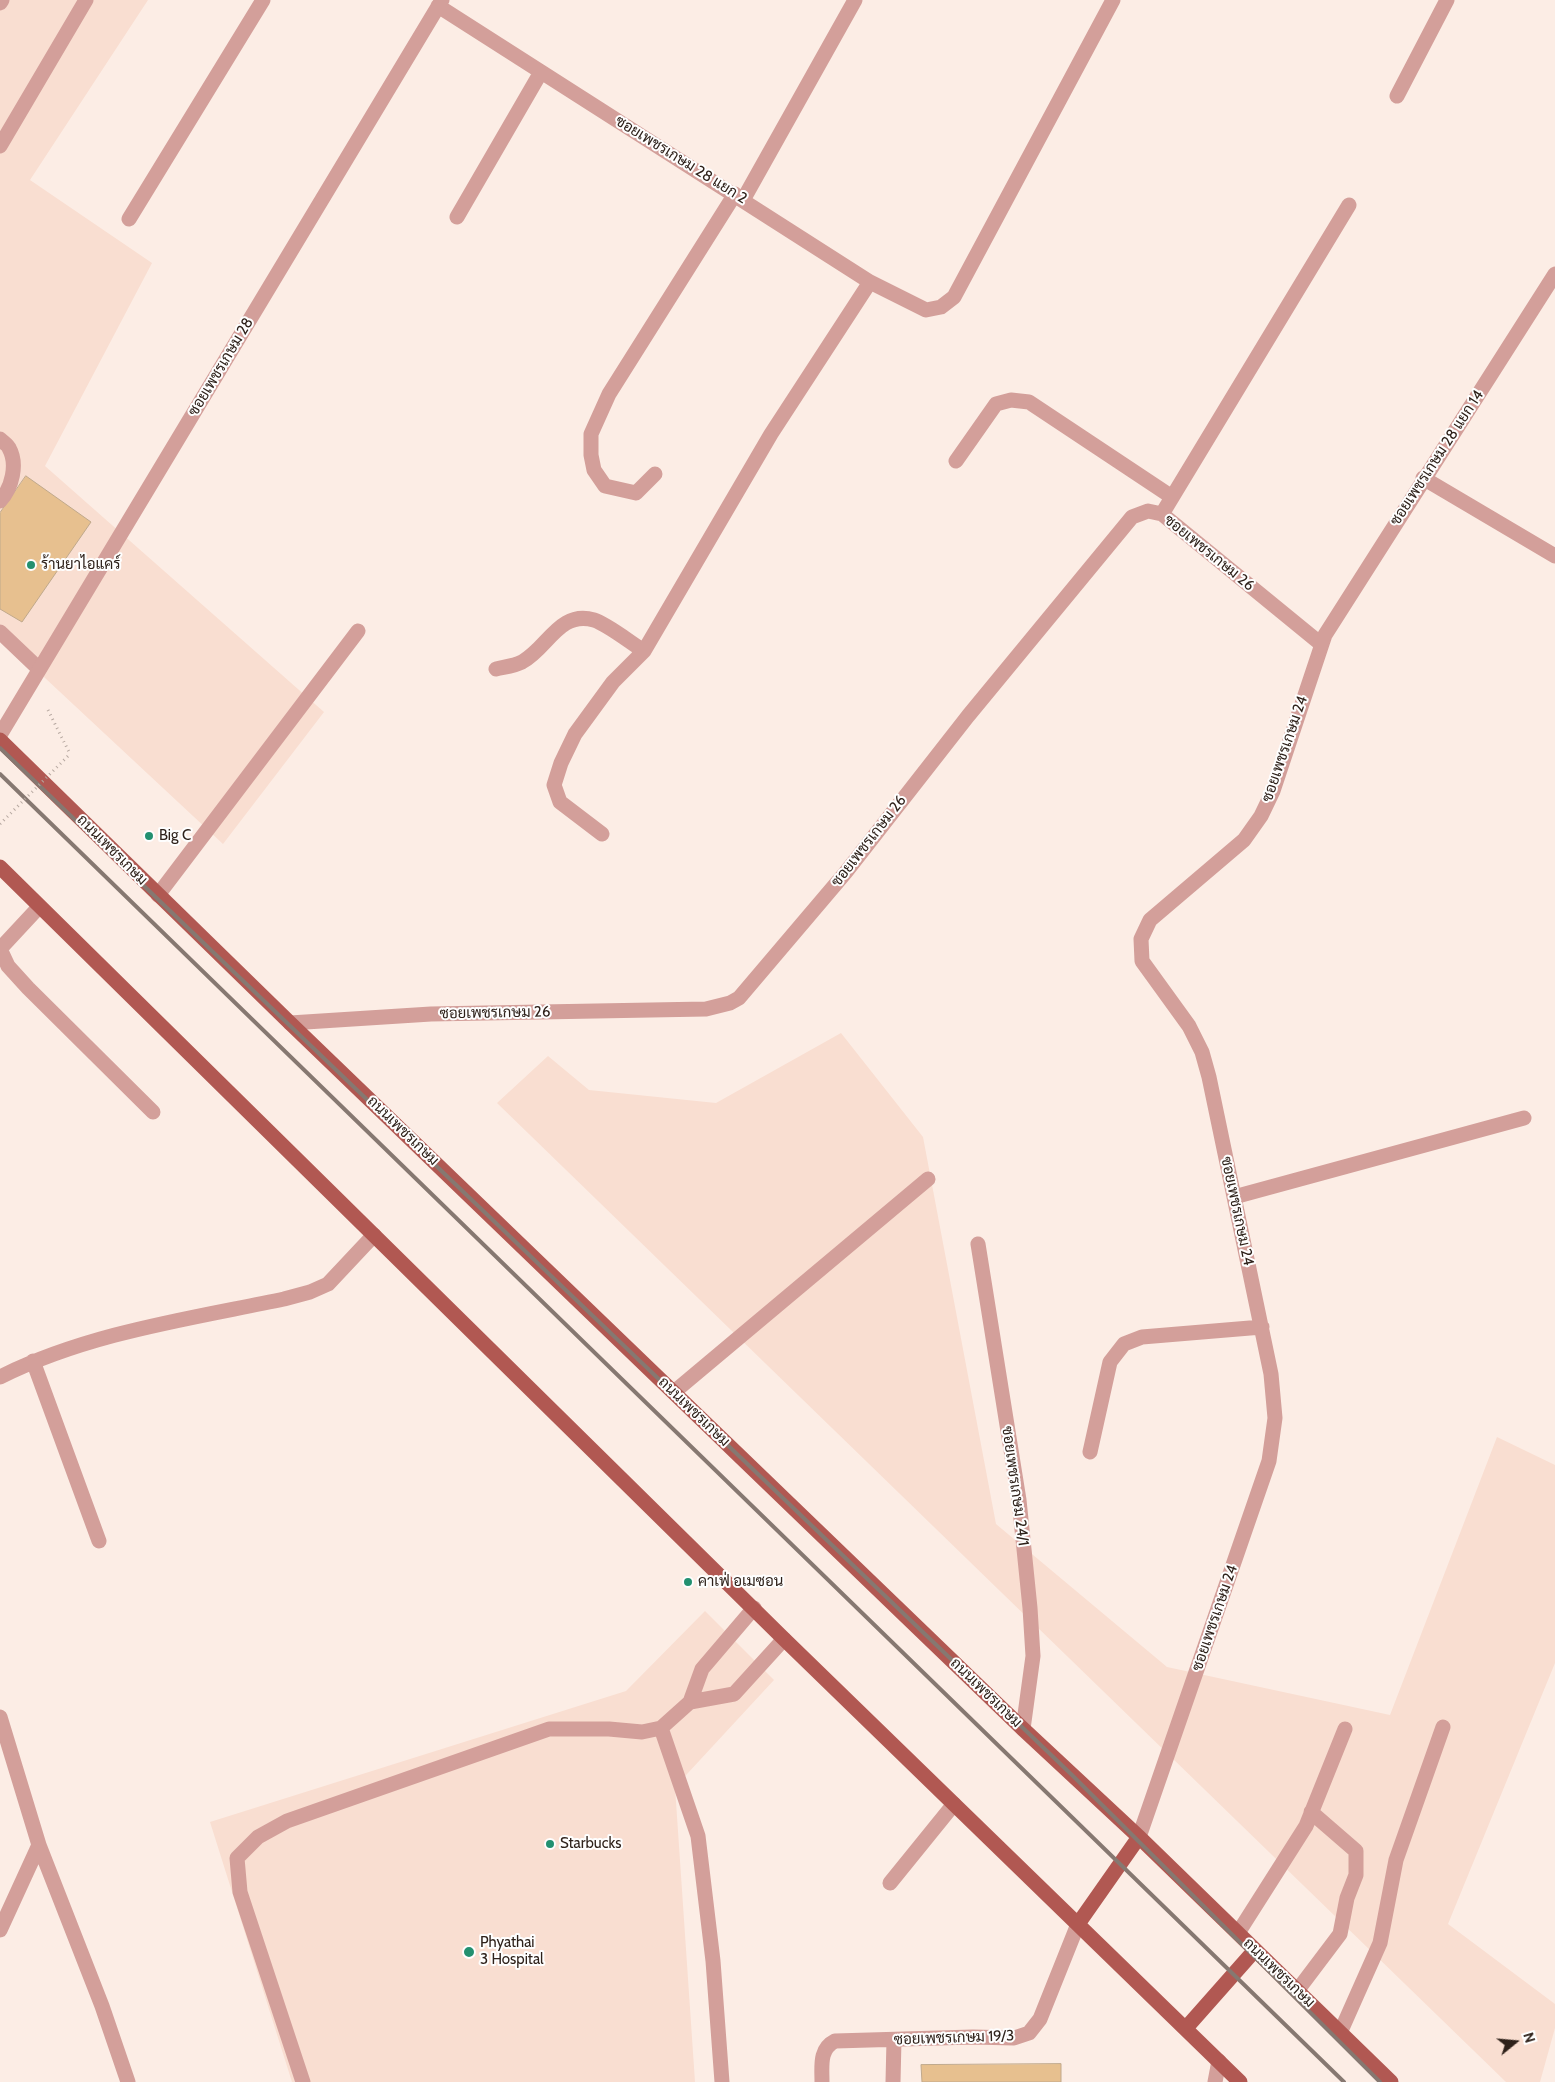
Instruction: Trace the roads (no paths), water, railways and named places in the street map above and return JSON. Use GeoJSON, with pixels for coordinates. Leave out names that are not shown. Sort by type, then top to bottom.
{"type":"FeatureCollection","features":[{"type":"Feature","properties":{"kind":"main road","name":"ถนนเพชรเกษม"},"geometry":{"type":"LineString","coordinates":[[0,740],[158,896],[1023,1729],[1139,1837],[1391,2082]]}},
{"type":"Feature","properties":{"kind":"main road"},"geometry":{"type":"LineString","coordinates":[[0,867],[784,1639],[1240,2082]]}},
{"type":"Feature","properties":{"kind":"main road"},"geometry":{"type":"LineString","coordinates":[[1078,1924],[1139,1837]]}},
{"type":"Feature","properties":{"kind":"main road"},"geometry":{"type":"LineString","coordinates":[[1186,2028],[1255,1950]]}},
{"type":"Feature","properties":{"kind":"street"},"geometry":{"type":"LineString","coordinates":[[0,146],[86,0]]}},
{"type":"Feature","properties":{"kind":"street"},"geometry":{"type":"LineString","coordinates":[[129,219],[262,0]]}},
{"type":"Feature","properties":{"kind":"street"},"geometry":{"type":"LineString","coordinates":[[655,474],[636,493],[605,486],[594,470],[591,455],[591,434],[609,394],[739,197],[855,0]]}},
{"type":"Feature","properties":{"kind":"street","name":"ซอยเพชรเกษม 28 แยก 2"},"geometry":{"type":"LineString","coordinates":[[440,3],[542,72],[870,282],[926,310],[941,307],[954,297],[1113,0]]}},
{"type":"Feature","properties":{"kind":"street"},"geometry":{"type":"LineString","coordinates":[[1396,96],[1447,0]]}},
{"type":"Feature","properties":{"kind":"street","name":"ซอยเพชรเกษม 28"},"geometry":{"type":"LineString","coordinates":[[0,735],[440,3]]}},
{"type":"Feature","properties":{"kind":"street"},"geometry":{"type":"LineString","coordinates":[[457,217],[542,72]]}},
{"type":"Feature","properties":{"kind":"street"},"geometry":{"type":"LineString","coordinates":[[1162,514],[1349,205]]}},
{"type":"Feature","properties":{"kind":"street","name":"ซอยเพชรเกษม 28 แยก 14"},"geometry":{"type":"LineString","coordinates":[[1321,644],[1423,478],[1555,274]]}},
{"type":"Feature","properties":{"kind":"street"},"geometry":{"type":"LineString","coordinates":[[602,834],[560,802],[554,785],[561,763],[575,734],[613,682],[644,651],[771,434],[870,282]]}},
{"type":"Feature","properties":{"kind":"street"},"geometry":{"type":"LineString","coordinates":[[956,461],[996,404],[1011,400],[1029,402],[1172,497]]}},
{"type":"Feature","properties":{"kind":"street"},"geometry":{"type":"LineString","coordinates":[[0,439],[9,447],[14,471],[6,495],[0,501]]}},
{"type":"Feature","properties":{"kind":"street"},"geometry":{"type":"LineString","coordinates":[[1423,478],[1555,556]]}},
{"type":"Feature","properties":{"kind":"street","name":"ซอยเพชรเกษม 26"},"geometry":{"type":"LineString","coordinates":[[290,1023],[431,1014],[706,1010],[730,1003],[739,998],[846,872],[968,716],[1132,517],[1148,511],[1162,514],[1321,644]]}},
{"type":"Feature","properties":{"kind":"street"},"geometry":{"type":"LineString","coordinates":[[496,669],[522,662],[540,648],[554,631],[575,618],[595,620],[644,651]]}},
{"type":"Feature","properties":{"kind":"street"},"geometry":{"type":"LineString","coordinates":[[158,896],[358,631]]}},
{"type":"Feature","properties":{"kind":"street"},"geometry":{"type":"LineString","coordinates":[[0,632],[39,668]]}},
{"type":"Feature","properties":{"kind":"street","name":"ซอยเพชรเกษม 24"},"geometry":{"type":"LineString","coordinates":[[1139,1837],[1269,1461],[1275,1418],[1271,1374],[1262,1327],[1202,1052],[1189,1026],[1142,961],[1141,939],[1150,920],[1244,840],[1261,816],[1274,791],[1321,644]]}},
{"type":"Feature","properties":{"kind":"street"},"geometry":{"type":"LineString","coordinates":[[39,907],[0,949],[8,966],[153,1112]]}},
{"type":"Feature","properties":{"kind":"street"},"geometry":{"type":"LineString","coordinates":[[1234,1197],[1524,1118]]}},
{"type":"Feature","properties":{"kind":"street"},"geometry":{"type":"LineString","coordinates":[[674,1392],[928,1180]]}},
{"type":"Feature","properties":{"kind":"street"},"geometry":{"type":"LineString","coordinates":[[0,1377],[34,1360],[104,1337],[310,1292],[328,1284],[374,1235]]}},
{"type":"Feature","properties":{"kind":"street","name":"ซอยเพชรเกษม 24/1"},"geometry":{"type":"LineString","coordinates":[[978,1244],[1018,1500],[1030,1608],[1033,1656],[1023,1729]]}},
{"type":"Feature","properties":{"kind":"street"},"geometry":{"type":"LineString","coordinates":[[1090,1452],[1110,1362],[1124,1344],[1142,1337],[1262,1327]]}},
{"type":"Feature","properties":{"kind":"street"},"geometry":{"type":"LineString","coordinates":[[34,1360],[99,1541]]}},
{"type":"Feature","properties":{"kind":"street"},"geometry":{"type":"LineString","coordinates":[[303,2082],[240,1892],[237,1858],[252,1842],[287,1821],[549,1730],[609,1729],[642,1732],[661,1728],[690,1702],[702,1669],[754,1608]]}},
{"type":"Feature","properties":{"kind":"street"},"geometry":{"type":"LineString","coordinates":[[690,1702],[734,1694],[784,1639]]}},
{"type":"Feature","properties":{"kind":"street"},"geometry":{"type":"LineString","coordinates":[[0,1717],[39,1845],[102,2006],[128,2082]]}},
{"type":"Feature","properties":{"kind":"street"},"geometry":{"type":"LineString","coordinates":[[1340,2033],[1380,1943],[1396,1860],[1443,1727]]}},
{"type":"Feature","properties":{"kind":"street"},"geometry":{"type":"LineString","coordinates":[[661,1728],[698,1836],[713,1961],[722,2082]]}},
{"type":"Feature","properties":{"kind":"street"},"geometry":{"type":"LineString","coordinates":[[1238,1933],[1306,1826],[1345,1729]]}},
{"type":"Feature","properties":{"kind":"street"},"geometry":{"type":"LineString","coordinates":[[890,1883],[954,1804]]}},
{"type":"Feature","properties":{"kind":"street"},"geometry":{"type":"LineString","coordinates":[[1297,1991],[1340,1934],[1347,1898],[1356,1876],[1356,1851],[1311,1812]]}},
{"type":"Feature","properties":{"kind":"street"},"geometry":{"type":"LineString","coordinates":[[0,1930],[39,1845]]}},
{"type":"Feature","properties":{"kind":"street","name":"ซอยเพชรเกษม 19/3"},"geometry":{"type":"LineString","coordinates":[[822,2082],[822,2054],[828,2045],[835,2041],[973,2037],[1014,2038],[1029,2033],[1040,2019],[1078,1924]]}},
{"type":"Feature","properties":{"kind":"street"},"geometry":{"type":"LineString","coordinates":[[893,2082],[894,2040]]}},
{"type":"Feature","properties":{"kind":"street"},"geometry":{"type":"LineString","coordinates":[[1215,2082],[1218,2061]]}},
{"type":"Feature","properties":{"kind":"railway"},"geometry":{"type":"LineString","coordinates":[[0,748],[1072,1775],[1380,2082]]}},
{"type":"Feature","properties":{"kind":"railway"},"geometry":{"type":"LineString","coordinates":[[0,774],[1344,2082]]}},
{"type":"Feature","properties":{"kind":"place","name":"ร้านยาไอแคร์"},"geometry":{"type":"Point","coordinates":[31,565]}},
{"type":"Feature","properties":{"kind":"place","name":"Big C"},"geometry":{"type":"Point","coordinates":[149,836]}},
{"type":"Feature","properties":{"kind":"place","name":"คาเฟ่ อเมซอน"},"geometry":{"type":"Point","coordinates":[688,1582]}},
{"type":"Feature","properties":{"kind":"place","name":"Starbucks"},"geometry":{"type":"Point","coordinates":[550,1844]}},
{"type":"Feature","properties":{"kind":"place","name":"Phyathai 3 Hospital"},"geometry":{"type":"Point","coordinates":[469,1952]}}]}
